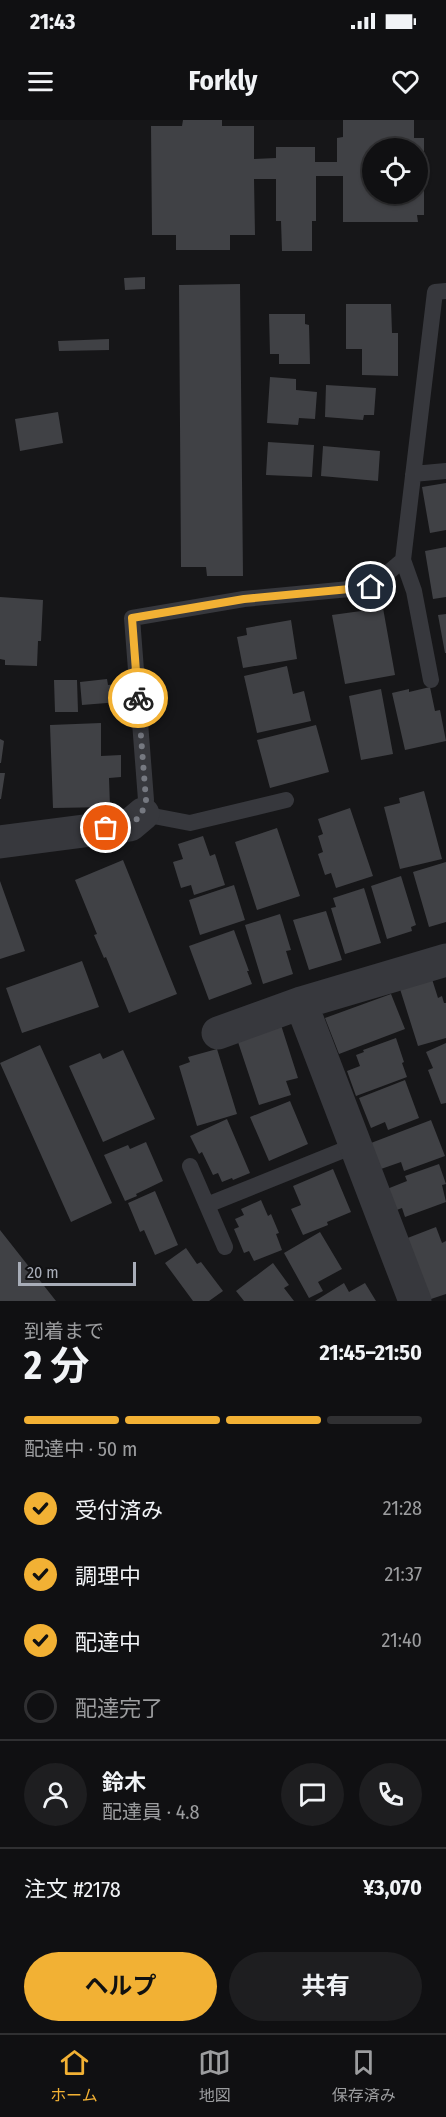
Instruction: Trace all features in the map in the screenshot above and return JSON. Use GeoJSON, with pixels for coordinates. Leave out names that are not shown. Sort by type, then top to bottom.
{"type":"FeatureCollection","features":[{"type":"Feature","properties":{"kind":"street"},"geometry":{"type":"LineString","coordinates":[[0,842],[130,825],[143,814]]}},
{"type":"Feature","properties":{"kind":"street"},"geometry":{"type":"LineString","coordinates":[[218,1033],[301,1003],[446,960]]}},
{"type":"Feature","properties":{"kind":"street"},"geometry":{"type":"LineString","coordinates":[[301,1003],[415,1301]]}},
{"type":"Feature","properties":{"kind":"lane"},"geometry":{"type":"LineString","coordinates":[[431,680],[414,591],[404,560],[435,292],[446,291]]}},
{"type":"Feature","properties":{"kind":"lane"},"geometry":{"type":"LineString","coordinates":[[413,474],[446,471]]}},
{"type":"Feature","properties":{"kind":"lane"},"geometry":{"type":"LineString","coordinates":[[286,800],[189,822],[143,814],[146,800],[132,618],[244,599],[371,587],[404,560]]}},
{"type":"Feature","properties":{"kind":"lane"},"geometry":{"type":"LineString","coordinates":[[207,1205],[356,1145]]}},
{"type":"Feature","properties":{"kind":"lane"},"geometry":{"type":"LineString","coordinates":[[190,1166],[225,1247]]}},
{"type":"Feature","properties":{"kind":"building"},"geometry":{"type":"Polygon","coordinates":[[[183,120],[222,120],[222,126],[254,126],[254,159],[276,158],[276,147],[315,147],[315,162],[337,162],[337,138],[343,137],[343,120],[414,120],[414,138],[362,138],[362,204],[424,204],[424,215],[417,215],[418,222],[343,222],[343,176],[316,176],[316,221],[312,221],[312,251],[282,251],[281,221],[276,221],[276,179],[254,179],[255,235],[230,235],[230,250],[176,250],[176,235],[152,235],[151,126],[182,126],[183,120]]]}},
{"type":"Feature","properties":{"kind":"building"},"geometry":{"type":"Polygon","coordinates":[[[145,277],[145,289],[125,290],[124,278],[145,277]]]}},
{"type":"Feature","properties":{"kind":"building"},"geometry":{"type":"Polygon","coordinates":[[[240,284],[243,576],[207,576],[206,567],[181,567],[179,285],[240,284]]]}},
{"type":"Feature","properties":{"kind":"building"},"geometry":{"type":"Polygon","coordinates":[[[346,304],[391,304],[392,333],[398,333],[398,376],[362,375],[362,349],[346,349],[346,304]]]}},
{"type":"Feature","properties":{"kind":"building"},"geometry":{"type":"Polygon","coordinates":[[[269,314],[305,314],[305,324],[309,325],[310,364],[279,364],[279,354],[270,354],[269,314]]]}},
{"type":"Feature","properties":{"kind":"building"},"geometry":{"type":"Polygon","coordinates":[[[109,339],[109,350],[59,351],[58,341],[109,339]]]}},
{"type":"Feature","properties":{"kind":"building"},"geometry":{"type":"Polygon","coordinates":[[[270,377],[296,379],[296,390],[317,392],[315,419],[299,418],[298,425],[267,423],[270,377]]]}},
{"type":"Feature","properties":{"kind":"building"},"geometry":{"type":"Polygon","coordinates":[[[326,385],[376,388],[374,415],[364,415],[363,420],[325,417],[326,385]]]}},
{"type":"Feature","properties":{"kind":"building"},"geometry":{"type":"Polygon","coordinates":[[[58,412],[63,443],[20,451],[15,419],[58,412]]]}},
{"type":"Feature","properties":{"kind":"building"},"geometry":{"type":"Polygon","coordinates":[[[268,442],[314,445],[312,477],[266,475],[268,442]]]}},
{"type":"Feature","properties":{"kind":"building"},"geometry":{"type":"Polygon","coordinates":[[[323,446],[380,451],[378,481],[321,476],[323,446]]]}},
{"type":"Feature","properties":{"kind":"building"},"geometry":{"type":"Polygon","coordinates":[[[446,483],[446,530],[430,533],[422,487],[446,483]]]}},
{"type":"Feature","properties":{"kind":"building"},"geometry":{"type":"Polygon","coordinates":[[[446,547],[446,597],[433,599],[425,551],[446,547]]]}},
{"type":"Feature","properties":{"kind":"building"},"geometry":{"type":"Polygon","coordinates":[[[0,597],[43,600],[37,666],[5,665],[5,660],[0,659],[0,597]]]}},
{"type":"Feature","properties":{"kind":"building"},"geometry":{"type":"Polygon","coordinates":[[[383,608],[395,675],[345,684],[332,615],[383,608]]]}},
{"type":"Feature","properties":{"kind":"building"},"geometry":{"type":"Polygon","coordinates":[[[446,614],[446,653],[445,653],[438,615],[446,614]]]}},
{"type":"Feature","properties":{"kind":"building"},"geometry":{"type":"Polygon","coordinates":[[[291,620],[297,659],[243,668],[237,637],[247,635],[246,628],[291,620]]]}},
{"type":"Feature","properties":{"kind":"building"},"geometry":{"type":"Polygon","coordinates":[[[287,666],[293,694],[304,691],[311,721],[257,733],[244,676],[287,666]]]}},
{"type":"Feature","properties":{"kind":"building"},"geometry":{"type":"Polygon","coordinates":[[[107,679],[108,685],[117,684],[119,702],[82,705],[80,682],[107,679]]]}},
{"type":"Feature","properties":{"kind":"building"},"geometry":{"type":"Polygon","coordinates":[[[54,680],[77,680],[78,712],[55,712],[54,680]]]}},
{"type":"Feature","properties":{"kind":"building"},"geometry":{"type":"Polygon","coordinates":[[[430,687],[435,711],[440,710],[446,741],[405,750],[392,693],[430,687]]]}},
{"type":"Feature","properties":{"kind":"building"},"geometry":{"type":"Polygon","coordinates":[[[381,689],[393,754],[361,760],[349,696],[381,689]]]}},
{"type":"Feature","properties":{"kind":"building"},"geometry":{"type":"Polygon","coordinates":[[[101,723],[101,756],[121,755],[121,777],[109,778],[110,807],[53,808],[50,725],[101,723]]]}},
{"type":"Feature","properties":{"kind":"building"},"geometry":{"type":"Polygon","coordinates":[[[316,725],[329,772],[270,788],[257,740],[316,725]]]}},
{"type":"Feature","properties":{"kind":"building"},"geometry":{"type":"Polygon","coordinates":[[[0,739],[4,741],[1,763],[0,763],[0,739]]]}},
{"type":"Feature","properties":{"kind":"building"},"geometry":{"type":"Polygon","coordinates":[[[0,773],[5,773],[1,799],[0,799],[0,773]]]}},
{"type":"Feature","properties":{"kind":"building"},"geometry":{"type":"Polygon","coordinates":[[[424,791],[442,859],[400,869],[384,807],[400,803],[399,798],[424,791]]]}},
{"type":"Feature","properties":{"kind":"building"},"geometry":{"type":"Polygon","coordinates":[[[350,808],[373,876],[336,888],[331,873],[325,875],[318,854],[323,852],[318,836],[323,834],[318,819],[350,808]]]}},
{"type":"Feature","properties":{"kind":"building"},"geometry":{"type":"Polygon","coordinates":[[[277,828],[300,896],[257,910],[235,842],[277,828]]]}},
{"type":"Feature","properties":{"kind":"building"},"geometry":{"type":"Polygon","coordinates":[[[203,836],[210,856],[215,854],[225,885],[194,895],[191,885],[181,888],[173,862],[183,859],[178,844],[203,836]]]}},
{"type":"Feature","properties":{"kind":"building"},"geometry":{"type":"Polygon","coordinates":[[[123,860],[177,994],[129,1013],[106,957],[104,958],[94,935],[97,934],[75,880],[123,860]]]}},
{"type":"Feature","properties":{"kind":"building"},"geometry":{"type":"Polygon","coordinates":[[[446,862],[446,922],[429,927],[413,872],[446,862]]]}},
{"type":"Feature","properties":{"kind":"building"},"geometry":{"type":"Polygon","coordinates":[[[401,876],[416,925],[411,927],[412,931],[387,939],[371,886],[401,876]]]}},
{"type":"Feature","properties":{"kind":"building"},"geometry":{"type":"Polygon","coordinates":[[[0,881],[25,951],[0,959],[0,881]]]}},
{"type":"Feature","properties":{"kind":"building"},"geometry":{"type":"Polygon","coordinates":[[[234,885],[245,920],[200,935],[189,900],[234,885]]]}},
{"type":"Feature","properties":{"kind":"building"},"geometry":{"type":"Polygon","coordinates":[[[364,888],[381,943],[345,954],[331,908],[336,907],[333,898],[364,888]]]}},
{"type":"Feature","properties":{"kind":"building"},"geometry":{"type":"Polygon","coordinates":[[[326,911],[342,960],[309,970],[293,920],[326,911]]]}},
{"type":"Feature","properties":{"kind":"building"},"geometry":{"type":"Polygon","coordinates":[[[280,914],[291,950],[286,951],[293,974],[263,984],[245,925],[280,914]]]}},
{"type":"Feature","properties":{"kind":"building"},"geometry":{"type":"Polygon","coordinates":[[[234,930],[252,984],[209,1000],[189,946],[234,930]]]}},
{"type":"Feature","properties":{"kind":"building"},"geometry":{"type":"Polygon","coordinates":[[[82,961],[99,1007],[22,1033],[6,988],[82,961]]]}},
{"type":"Feature","properties":{"kind":"building"},"geometry":{"type":"Polygon","coordinates":[[[432,979],[438,998],[442,996],[446,1003],[446,1038],[418,1046],[400,989],[432,979]]]}},
{"type":"Feature","properties":{"kind":"building"},"geometry":{"type":"Polygon","coordinates":[[[391,994],[405,1029],[339,1054],[325,1018],[391,994]]]}},
{"type":"Feature","properties":{"kind":"building"},"geometry":{"type":"Polygon","coordinates":[[[281,1025],[298,1078],[286,1081],[291,1095],[259,1105],[237,1039],[281,1025]]]}},
{"type":"Feature","properties":{"kind":"building"},"geometry":{"type":"Polygon","coordinates":[[[396,1038],[407,1077],[356,1096],[347,1071],[360,1066],[356,1055],[364,1052],[363,1050],[396,1038]]]}},
{"type":"Feature","properties":{"kind":"building"},"geometry":{"type":"Polygon","coordinates":[[[446,1043],[446,1103],[441,1104],[428,1070],[433,1068],[426,1052],[446,1043]]]}},
{"type":"Feature","properties":{"kind":"building"},"geometry":{"type":"Polygon","coordinates":[[[40,1045],[112,1203],[71,1222],[0,1063],[40,1045]]]}},
{"type":"Feature","properties":{"kind":"building"},"geometry":{"type":"Polygon","coordinates":[[[217,1049],[237,1114],[197,1126],[179,1066],[190,1062],[188,1057],[217,1049]]]}},
{"type":"Feature","properties":{"kind":"building"},"geometry":{"type":"Polygon","coordinates":[[[123,1050],[155,1119],[103,1142],[69,1066],[100,1053],[103,1059],[123,1050]]]}},
{"type":"Feature","properties":{"kind":"building"},"geometry":{"type":"Polygon","coordinates":[[[405,1080],[419,1118],[388,1130],[385,1122],[371,1128],[359,1098],[405,1080]]]}},
{"type":"Feature","properties":{"kind":"building"},"geometry":{"type":"Polygon","coordinates":[[[290,1101],[308,1144],[269,1161],[250,1117],[290,1101]]]}},
{"type":"Feature","properties":{"kind":"building"},"geometry":{"type":"Polygon","coordinates":[[[227,1119],[250,1173],[222,1182],[218,1173],[213,1175],[202,1152],[199,1154],[190,1136],[227,1119]]]}},
{"type":"Feature","properties":{"kind":"building"},"geometry":{"type":"Polygon","coordinates":[[[431,1120],[445,1156],[404,1171],[401,1162],[381,1169],[371,1143],[431,1120]]]}},
{"type":"Feature","properties":{"kind":"building"},"geometry":{"type":"Polygon","coordinates":[[[146,1142],[163,1181],[125,1201],[104,1155],[128,1145],[130,1149],[146,1142]]]}},
{"type":"Feature","properties":{"kind":"building"},"geometry":{"type":"Polygon","coordinates":[[[439,1164],[446,1184],[442,1185],[446,1202],[405,1217],[402,1208],[394,1211],[387,1189],[407,1181],[405,1176],[439,1164]]]}},
{"type":"Feature","properties":{"kind":"building"},"geometry":{"type":"Polygon","coordinates":[[[333,1169],[351,1212],[303,1235],[291,1209],[301,1205],[293,1186],[333,1169]]]}},
{"type":"Feature","properties":{"kind":"building"},"geometry":{"type":"Polygon","coordinates":[[[155,1191],[178,1245],[155,1255],[144,1230],[140,1232],[128,1203],[155,1191]]]}},
{"type":"Feature","properties":{"kind":"building"},"geometry":{"type":"Polygon","coordinates":[[[261,1200],[268,1216],[271,1214],[279,1233],[276,1234],[282,1250],[254,1261],[249,1251],[244,1253],[234,1229],[239,1227],[235,1219],[244,1215],[241,1209],[261,1200]]]}},
{"type":"Feature","properties":{"kind":"building"},"geometry":{"type":"Polygon","coordinates":[[[436,1227],[442,1243],[446,1241],[446,1294],[428,1300],[405,1239],[436,1227]]]}},
{"type":"Feature","properties":{"kind":"building"},"geometry":{"type":"Polygon","coordinates":[[[0,1230],[56,1301],[0,1301],[0,1230]]]}},
{"type":"Feature","properties":{"kind":"building"},"geometry":{"type":"Polygon","coordinates":[[[320,1232],[342,1269],[318,1282],[323,1291],[309,1298],[284,1253],[320,1232]]]}},
{"type":"Feature","properties":{"kind":"building"},"geometry":{"type":"Polygon","coordinates":[[[186,1248],[197,1264],[201,1262],[223,1291],[209,1301],[193,1301],[165,1263],[186,1248]]]}},
{"type":"Feature","properties":{"kind":"building"},"geometry":{"type":"Polygon","coordinates":[[[273,1263],[289,1285],[284,1288],[294,1301],[244,1301],[236,1291],[273,1263]]]}},
{"type":"Feature","properties":{"kind":"building"},"geometry":{"type":"Polygon","coordinates":[[[344,1283],[349,1292],[365,1283],[376,1301],[315,1301],[344,1283]]]}},
{"type":"Feature","properties":{"kind":"way so far"},"geometry":{"type":"LineString","coordinates":[[106,828],[130,825],[143,814],[146,800],[138,698]]}},
{"type":"Feature","properties":{"kind":"route"},"geometry":{"type":"LineString","coordinates":[[138,698],[132,618],[244,599],[371,587]]}}]}
